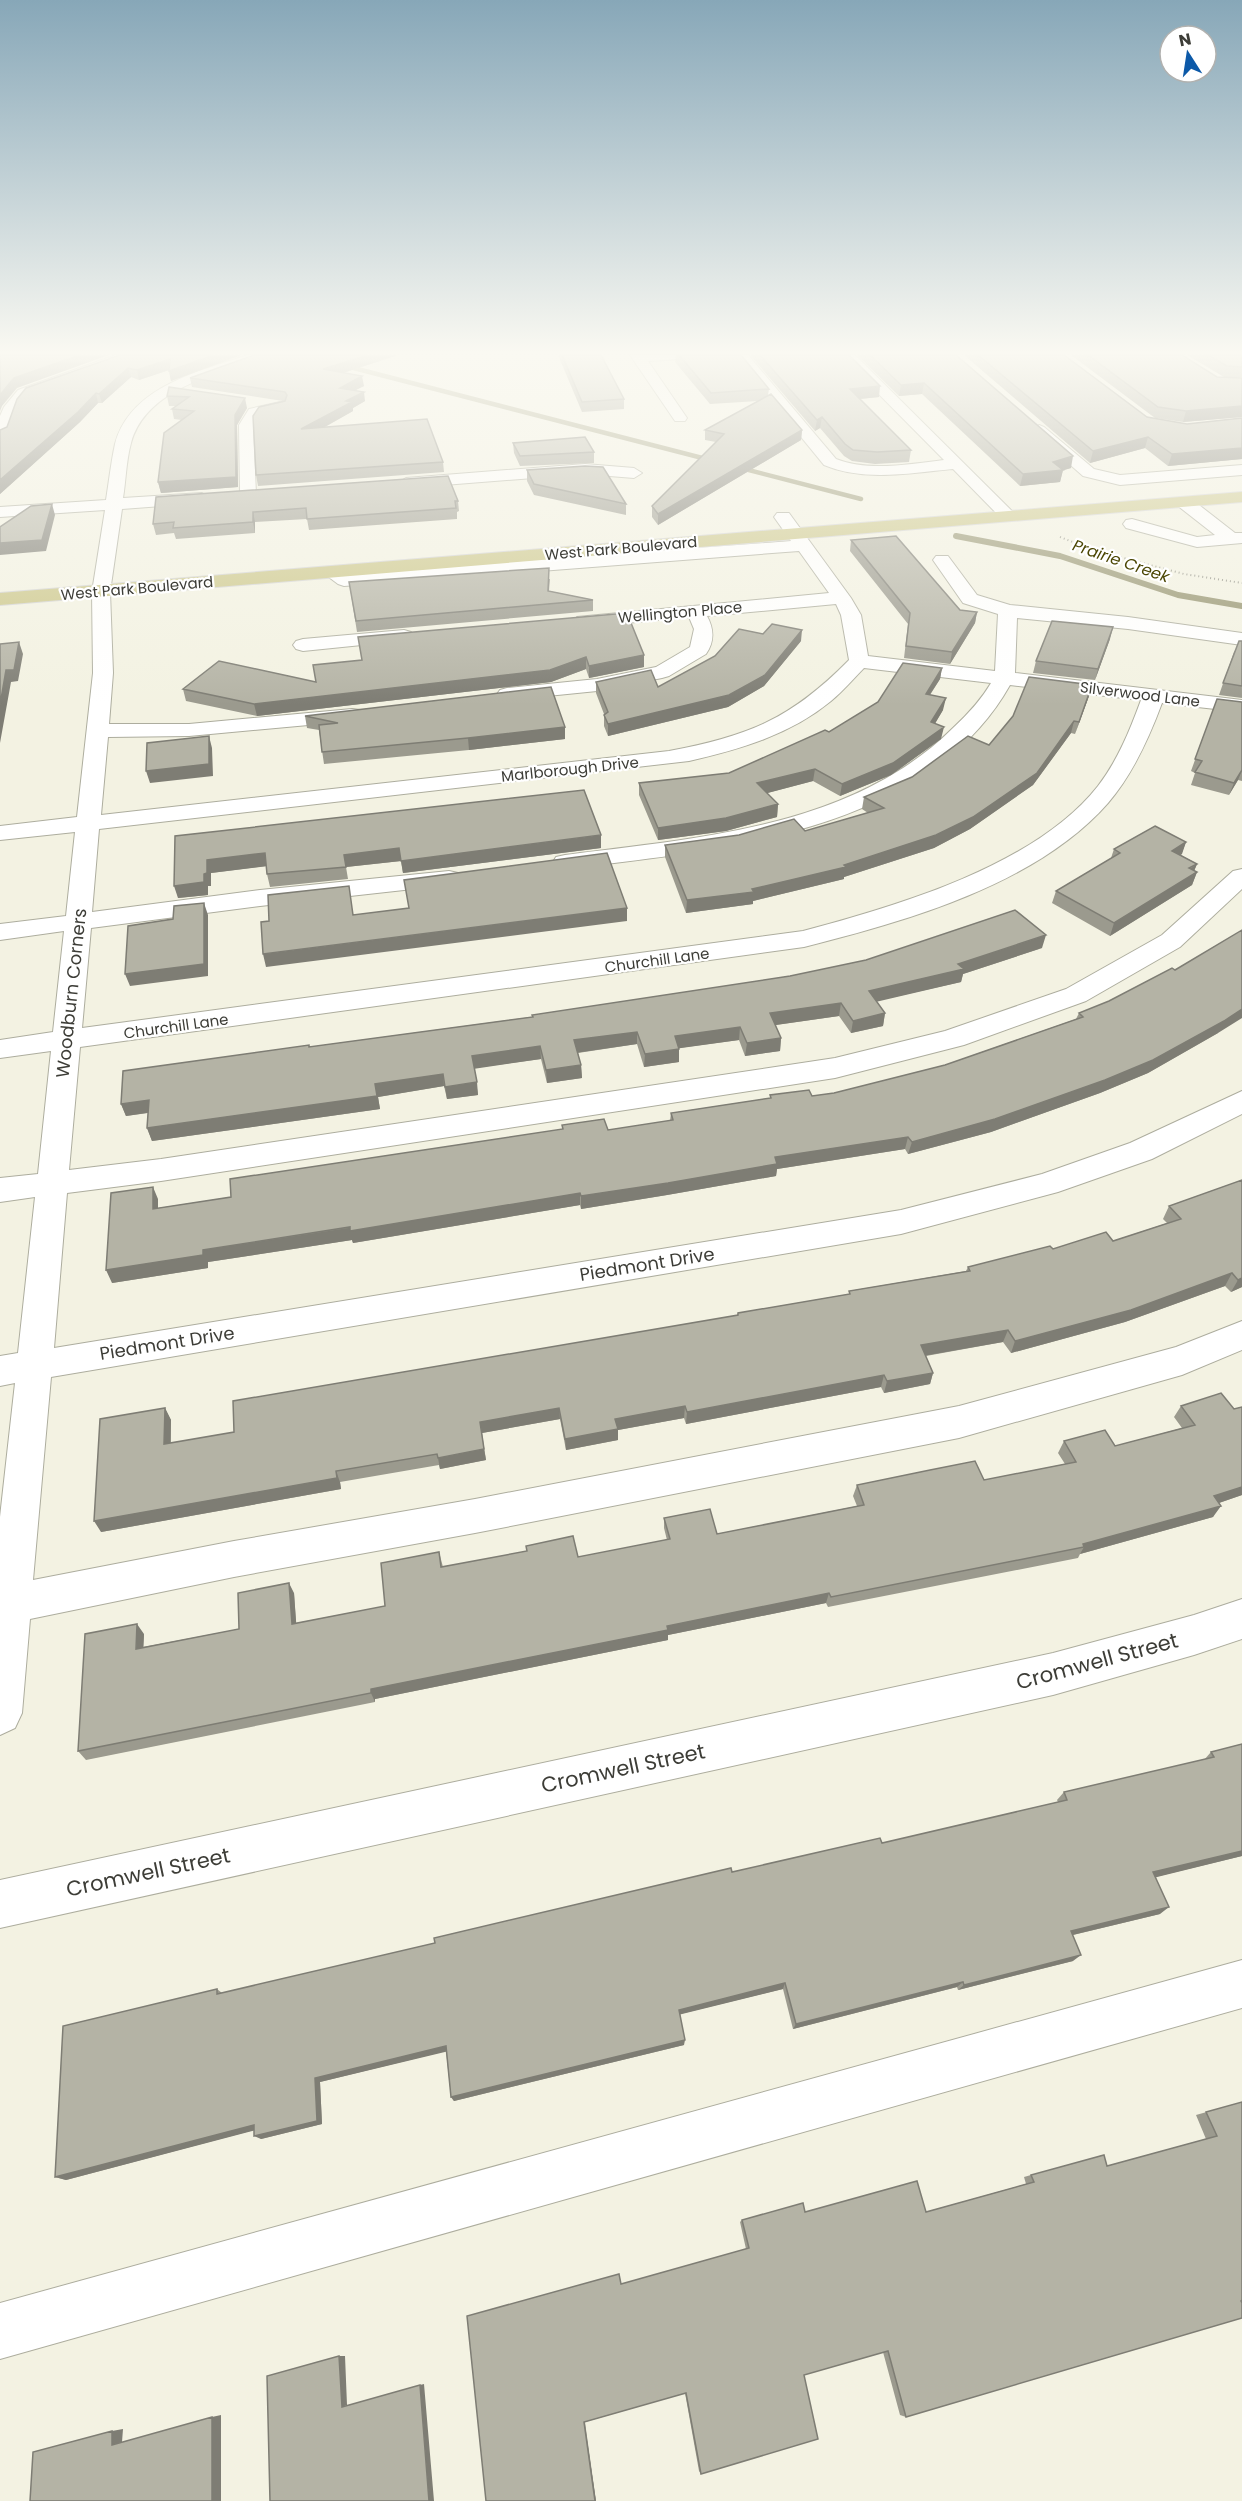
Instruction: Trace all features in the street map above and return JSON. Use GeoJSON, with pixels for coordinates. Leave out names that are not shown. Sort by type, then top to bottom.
{"type":"FeatureCollection","features":[{"type":"Feature","properties":{"kind":"main road"},"geometry":{"type":"LineString","coordinates":[[874,510],[1242,481]]}},
{"type":"Feature","properties":{"kind":"main road"},"geometry":{"type":"LineString","coordinates":[[791,526],[1009,516],[1242,497]]}},
{"type":"Feature","properties":{"kind":"main road","name":"West Park Boulevard"},"geometry":{"type":"LineString","coordinates":[[0,600],[101,577],[332,572]]}},
{"type":"Feature","properties":{"kind":"street","name":"Woodburn Corners"},"geometry":{"type":"LineString","coordinates":[[0,1713],[8,1599],[34,1365],[103,673],[101,577],[120,472]]}},
{"type":"Feature","properties":{"kind":"street"},"geometry":{"type":"LineString","coordinates":[[247,472],[248,494]]}},
{"type":"Feature","properties":{"kind":"street"},"geometry":{"type":"LineString","coordinates":[[387,484],[549,472]]}},
{"type":"Feature","properties":{"kind":"street"},"geometry":{"type":"LineString","coordinates":[[618,472],[634,473]]}},
{"type":"Feature","properties":{"kind":"street"},"geometry":{"type":"LineString","coordinates":[[965,472],[1009,516]]}},
{"type":"Feature","properties":{"kind":"street"},"geometry":{"type":"LineString","coordinates":[[1088,472],[1120,480],[1221,472]]}},
{"type":"Feature","properties":{"kind":"street"},"geometry":{"type":"LineString","coordinates":[[0,512],[214,497]]}},
{"type":"Feature","properties":{"kind":"street"},"geometry":{"type":"LineString","coordinates":[[1184,502],[1237,538]]}},
{"type":"Feature","properties":{"kind":"street"},"geometry":{"type":"LineString","coordinates":[[1132,524],[1197,542],[1237,538]]}},
{"type":"Feature","properties":{"kind":"street"},"geometry":{"type":"LineString","coordinates":[[332,572],[344,580],[362,579],[791,526],[842,598],[851,615],[859,661]]}},
{"type":"Feature","properties":{"kind":"street"},"geometry":{"type":"LineString","coordinates":[[942,560],[970,599],[1008,611],[1128,622],[1242,639]]}},
{"type":"Feature","properties":{"kind":"street","name":"Wellington Place"},"geometry":{"type":"LineString","coordinates":[[564,622],[842,598]]}},
{"type":"Feature","properties":{"kind":"street"},"geometry":{"type":"LineString","coordinates":[[487,697],[597,685],[662,672],[699,650],[704,629],[695,611]]}},
{"type":"Feature","properties":{"kind":"street"},"geometry":{"type":"LineString","coordinates":[[545,865],[728,840],[828,812],[900,782],[961,738],[1003,678],[1008,611]]}},
{"type":"Feature","properties":{"kind":"street"},"geometry":{"type":"LineString","coordinates":[[303,645],[422,635]]}},
{"type":"Feature","properties":{"kind":"street","name":"Silverwood Lane"},"geometry":{"type":"LineString","coordinates":[[859,661],[1242,706]]}},
{"type":"Feature","properties":{"kind":"street","name":"Marlborough Drive"},"geometry":{"type":"LineString","coordinates":[[0,833],[669,758],[694,753],[758,734],[786,721],[824,697],[859,661]]}},
{"type":"Feature","properties":{"kind":"street","name":"Churchill Lane"},"geometry":{"type":"LineString","coordinates":[[0,1049],[804,939],[894,915],[930,902],[1008,867],[1070,825],[1094,804],[1110,785],[1141,733],[1154,695]]}},
{"type":"Feature","properties":{"kind":"street"},"geometry":{"type":"LineString","coordinates":[[97,731],[189,730],[373,712]]}},
{"type":"Feature","properties":{"kind":"street"},"geometry":{"type":"LineString","coordinates":[[0,932],[260,898],[476,874]]}},
{"type":"Feature","properties":{"kind":"street"},"geometry":{"type":"LineString","coordinates":[[0,1190],[172,1168],[835,1068],[906,1051],[954,1038],[1076,995],[1171,941],[1242,876]]}},
{"type":"Feature","properties":{"kind":"street","name":"Piedmont Drive"},"geometry":{"type":"LineString","coordinates":[[0,1371],[901,1222],[1047,1184],[1140,1151],[1242,1101]]}},
{"type":"Feature","properties":{"kind":"street"},"geometry":{"type":"LineString","coordinates":[[8,1599],[498,1511],[959,1422],[1182,1360],[1242,1335]]}},
{"type":"Feature","properties":{"kind":"street","name":"Cromwell Street"},"geometry":{"type":"LineString","coordinates":[[0,1904],[1053,1674],[1194,1635],[1242,1619]]}},
{"type":"Feature","properties":{"kind":"street"},"geometry":{"type":"LineString","coordinates":[[0,2331],[1242,1984]]}},
{"type":"Feature","properties":{"kind":"path"},"geometry":{"type":"LineString","coordinates":[[1057,534],[1074,543],[1124,557],[1211,579],[1242,583]]}},
{"type":"Feature","properties":{"kind":"building"},"geometry":{"type":"Polygon","coordinates":[[[0,472],[10,472],[0,480],[0,472]]]}},
{"type":"Feature","properties":{"kind":"building"},"geometry":{"type":"Polygon","coordinates":[[[159,472],[236,472],[236,477],[158,482],[159,472]]]}},
{"type":"Feature","properties":{"kind":"building"},"geometry":{"type":"Polygon","coordinates":[[[256,472],[303,472],[256,475],[256,472]]]}},
{"type":"Feature","properties":{"kind":"building"},"geometry":{"type":"Polygon","coordinates":[[[528,472],[606,472],[626,504],[534,484],[528,472]]]}},
{"type":"Feature","properties":{"kind":"building"},"geometry":{"type":"Polygon","coordinates":[[[686,472],[730,472],[658,514],[652,506],[686,472]]]}},
{"type":"Feature","properties":{"kind":"building"},"geometry":{"type":"Polygon","coordinates":[[[1021,472],[1046,472],[1023,474],[1021,472]]]}},
{"type":"Feature","properties":{"kind":"building"},"geometry":{"type":"Polygon","coordinates":[[[448,476],[458,501],[455,501],[456,508],[307,519],[306,508],[253,512],[253,522],[173,528],[174,522],[153,524],[156,497],[448,476]]]}},
{"type":"Feature","properties":{"kind":"building"},"geometry":{"type":"Polygon","coordinates":[[[52,504],[42,540],[0,543],[0,527],[31,506],[52,504]]]}},
{"type":"Feature","properties":{"kind":"building"},"geometry":{"type":"Polygon","coordinates":[[[896,536],[960,610],[977,612],[952,652],[906,646],[910,613],[851,540],[896,536]]]}},
{"type":"Feature","properties":{"kind":"building"},"geometry":{"type":"Polygon","coordinates":[[[549,568],[548,591],[593,600],[356,621],[349,582],[549,568]]]}},
{"type":"Feature","properties":{"kind":"building"},"geometry":{"type":"Polygon","coordinates":[[[627,613],[644,655],[589,666],[586,657],[550,670],[254,704],[183,689],[219,661],[316,682],[313,665],[362,660],[358,637],[627,613]]]}},
{"type":"Feature","properties":{"kind":"building"},"geometry":{"type":"Polygon","coordinates":[[[1052,621],[1113,627],[1098,669],[1036,661],[1052,621]]]}},
{"type":"Feature","properties":{"kind":"building"},"geometry":{"type":"Polygon","coordinates":[[[772,624],[802,630],[765,675],[729,695],[608,724],[604,715],[608,712],[596,682],[651,670],[658,687],[715,656],[739,629],[763,634],[772,624]]]}},
{"type":"Feature","properties":{"kind":"building"},"geometry":{"type":"Polygon","coordinates":[[[1239,641],[1242,641],[1242,686],[1223,683],[1239,641]]]}},
{"type":"Feature","properties":{"kind":"building"},"geometry":{"type":"Polygon","coordinates":[[[19,642],[14,670],[6,670],[0,705],[0,644],[19,642]]]}},
{"type":"Feature","properties":{"kind":"building"},"geometry":{"type":"Polygon","coordinates":[[[903,663],[942,668],[926,694],[946,698],[931,722],[944,727],[893,763],[842,784],[815,769],[757,783],[778,804],[726,818],[658,828],[639,783],[729,773],[825,730],[829,732],[878,702],[903,663]]]}},
{"type":"Feature","properties":{"kind":"building"},"geometry":{"type":"Polygon","coordinates":[[[1029,677],[1092,685],[1079,722],[1074,721],[1037,773],[973,817],[936,835],[844,865],[846,867],[752,889],[754,892],[687,900],[665,845],[739,835],[794,819],[805,831],[884,808],[864,797],[912,777],[968,736],[989,745],[1013,716],[1029,677]]]}},
{"type":"Feature","properties":{"kind":"building"},"geometry":{"type":"Polygon","coordinates":[[[551,687],[565,727],[322,752],[319,725],[338,723],[305,716],[551,687]]]}},
{"type":"Feature","properties":{"kind":"building"},"geometry":{"type":"Polygon","coordinates":[[[1217,699],[1242,702],[1242,770],[1234,783],[1195,772],[1202,761],[1195,759],[1217,699]]]}},
{"type":"Feature","properties":{"kind":"building"},"geometry":{"type":"Polygon","coordinates":[[[209,736],[209,764],[146,771],[147,743],[209,736]]]}},
{"type":"Feature","properties":{"kind":"building"},"geometry":{"type":"Polygon","coordinates":[[[584,790],[601,835],[401,861],[399,848],[344,855],[346,867],[267,874],[265,853],[207,860],[204,882],[174,886],[175,836],[584,790]]]}},
{"type":"Feature","properties":{"kind":"building"},"geometry":{"type":"Polygon","coordinates":[[[1155,826],[1186,842],[1172,851],[1197,864],[1189,868],[1197,872],[1114,923],[1056,891],[1120,853],[1114,849],[1155,826]]]}},
{"type":"Feature","properties":{"kind":"building"},"geometry":{"type":"Polygon","coordinates":[[[607,853],[627,908],[263,954],[261,922],[269,921],[268,895],[349,886],[353,915],[409,908],[404,880],[607,853]]]}},
{"type":"Feature","properties":{"kind":"building"},"geometry":{"type":"Polygon","coordinates":[[[204,903],[204,964],[125,974],[128,926],[173,919],[174,906],[204,903]]]}},
{"type":"Feature","properties":{"kind":"building"},"geometry":{"type":"Polygon","coordinates":[[[1015,910],[1046,935],[958,964],[964,969],[869,991],[885,1013],[853,1021],[841,1003],[770,1013],[781,1038],[747,1043],[740,1027],[675,1036],[679,1049],[645,1054],[637,1032],[574,1040],[581,1065],[546,1070],[540,1046],[472,1056],[477,1082],[445,1087],[443,1074],[375,1084],[377,1096],[147,1128],[149,1100],[121,1104],[123,1071],[533,1017],[532,1015],[790,976],[866,960],[1015,910]]]}},
{"type":"Feature","properties":{"kind":"building"},"geometry":{"type":"Polygon","coordinates":[[[1242,930],[1242,1009],[1153,1060],[1105,1080],[995,1119],[912,1142],[908,1137],[775,1157],[777,1164],[668,1183],[581,1196],[580,1193],[350,1231],[350,1227],[203,1250],[203,1255],[106,1270],[111,1193],[153,1187],[153,1209],[231,1197],[230,1179],[563,1129],[562,1125],[604,1119],[608,1130],[673,1120],[671,1113],[771,1098],[770,1095],[809,1090],[812,1096],[834,1093],[945,1065],[1083,1017],[1079,1013],[1109,1001],[1172,968],[1175,970],[1242,930]]]}},
{"type":"Feature","properties":{"kind":"building"},"geometry":{"type":"Polygon","coordinates":[[[1242,1180],[1242,1278],[1238,1280],[1232,1273],[1131,1310],[1015,1341],[1008,1330],[921,1345],[933,1373],[887,1381],[884,1375],[687,1412],[685,1406],[615,1419],[618,1429],[565,1439],[559,1408],[480,1422],[484,1449],[438,1458],[437,1454],[336,1471],[337,1478],[94,1521],[100,1419],[165,1408],[164,1444],[234,1432],[233,1401],[738,1315],[738,1313],[850,1294],[849,1291],[970,1271],[968,1267],[1050,1246],[1053,1249],[1106,1232],[1113,1241],[1181,1219],[1169,1206],[1242,1180]]]}},
{"type":"Feature","properties":{"kind":"building"},"geometry":{"type":"Polygon","coordinates":[[[1221,1393],[1234,1409],[1242,1407],[1242,1487],[1214,1496],[1221,1506],[1083,1544],[1084,1547],[831,1597],[829,1593],[667,1626],[668,1630],[371,1689],[371,1693],[78,1751],[85,1634],[137,1624],[136,1649],[239,1629],[238,1593],[289,1583],[292,1624],[385,1606],[381,1563],[439,1552],[441,1567],[527,1551],[526,1546],[573,1536],[578,1557],[670,1539],[664,1518],[710,1509],[717,1534],[864,1505],[857,1485],[930,1470],[975,1461],[984,1480],[1076,1462],[1064,1441],[1105,1430],[1115,1446],[1195,1425],[1181,1406],[1221,1393]]]}},
{"type":"Feature","properties":{"kind":"building"},"geometry":{"type":"Polygon","coordinates":[[[1242,1744],[1242,1851],[1153,1872],[1169,1907],[1071,1931],[1081,1955],[796,2024],[785,1983],[679,2010],[685,2040],[451,2097],[446,2046],[315,2078],[317,2121],[254,2136],[254,2125],[55,2177],[63,2026],[217,1989],[217,1994],[435,1943],[434,1938],[731,1868],[732,1872],[880,1838],[882,1843],[1067,1800],[1064,1792],[1214,1757],[1211,1752],[1242,1744]]]}},
{"type":"Feature","properties":{"kind":"building"},"geometry":{"type":"Polygon","coordinates":[[[1242,2102],[1242,2318],[906,2417],[888,2351],[804,2375],[818,2439],[701,2474],[686,2393],[584,2422],[595,2501],[486,2501],[467,2316],[619,2274],[621,2284],[749,2248],[742,2220],[803,2203],[805,2212],[917,2181],[926,2212],[1034,2182],[1031,2175],[1104,2155],[1107,2166],[1217,2136],[1206,2112],[1242,2102]]]}},
{"type":"Feature","properties":{"kind":"building"},"geometry":{"type":"Polygon","coordinates":[[[339,2356],[342,2407],[420,2385],[429,2501],[270,2501],[267,2376],[339,2356]]]}},
{"type":"Feature","properties":{"kind":"building"},"geometry":{"type":"Polygon","coordinates":[[[212,2417],[212,2501],[30,2501],[33,2452],[112,2431],[112,2445],[212,2417]]]}},
{"type":"Feature","properties":{"kind":"waterway","name":"Prairie Creek"},"geometry":{"type":"LineString","coordinates":[[755,472],[861,499]]}},
{"type":"Feature","properties":{"kind":"waterway","name":"Prairie Creek"},"geometry":{"type":"LineString","coordinates":[[956,536],[1060,556],[1178,595],[1242,606]]}}]}
